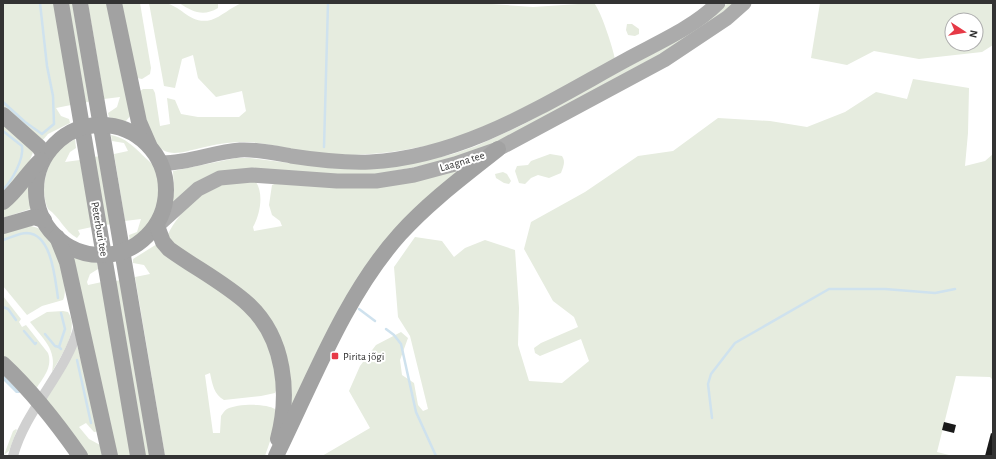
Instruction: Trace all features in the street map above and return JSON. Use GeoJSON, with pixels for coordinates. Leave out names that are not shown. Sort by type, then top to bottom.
{"type":"FeatureCollection","features":[{"type":"Feature","properties":{"kind":"highway","name":"Peterburi tee"},"geometry":{"type":"LineString","coordinates":[[61,3],[138,456]]}},
{"type":"Feature","properties":{"kind":"highway","name":"Peterburi tee"},"geometry":{"type":"LineString","coordinates":[[80,3],[157,456]]}},
{"type":"Feature","properties":{"kind":"highway"},"geometry":{"type":"LineString","coordinates":[[56,237],[72,248],[90,254],[109,254],[127,249],[144,240],[157,226],[165,197],[165,180],[160,163],[139,122],[114,3]]}},
{"type":"Feature","properties":{"kind":"highway"},"geometry":{"type":"LineString","coordinates":[[3,115],[39,147],[45,156]]}},
{"type":"Feature","properties":{"kind":"highway"},"geometry":{"type":"LineString","coordinates":[[3,202],[21,184],[32,168],[59,140],[77,129],[98,125],[118,127],[139,137],[151,148]]}},
{"type":"Feature","properties":{"kind":"highway"},"geometry":{"type":"LineString","coordinates":[[275,456],[348,306],[373,269],[399,235],[426,207],[498,149]]}},
{"type":"Feature","properties":{"kind":"highway"},"geometry":{"type":"LineString","coordinates":[[45,156],[39,169],[36,185],[37,200],[44,220],[56,237],[66,262],[110,456]]}},
{"type":"Feature","properties":{"kind":"highway"},"geometry":{"type":"LineString","coordinates":[[3,226],[34,217],[44,220]]}},
{"type":"Feature","properties":{"kind":"highway"},"geometry":{"type":"LineString","coordinates":[[157,226],[163,242],[169,249],[234,292],[250,306],[263,322],[282,367],[285,398],[275,456]]}},
{"type":"Feature","properties":{"kind":"highway"},"geometry":{"type":"LineString","coordinates":[[3,364],[21,381],[49,413],[80,456]]}},
{"type":"Feature","properties":{"kind":"main road","name":"Laagna tee"},"geometry":{"type":"LineString","coordinates":[[160,163],[174,164],[211,154],[241,150],[321,160],[370,162],[437,151],[486,134],[517,120],[687,26],[718,3]]}},
{"type":"Feature","properties":{"kind":"main road","name":"Laagna tee"},"geometry":{"type":"LineString","coordinates":[[157,226],[198,189],[220,178],[252,175],[336,181],[376,180],[414,175],[455,164],[498,149],[664,60],[697,39],[744,3]]}},
{"type":"Feature","properties":{"kind":"street"},"geometry":{"type":"LineString","coordinates":[[14,456],[18,438],[26,422],[66,358],[76,337],[80,321]]}},
{"type":"Feature","properties":{"kind":"shaded area"},"geometry":{"type":"Polygon","coordinates":[[[3,3],[54,3],[71,105],[56,108],[61,116],[69,119],[70,123],[48,134],[42,141],[3,109],[3,3]]]}},
{"type":"Feature","properties":{"kind":"shaded area"},"geometry":{"type":"Polygon","coordinates":[[[67,3],[74,3],[91,101],[84,103],[67,3]]]}},
{"type":"Feature","properties":{"kind":"shaded area"},"geometry":{"type":"Polygon","coordinates":[[[88,3],[108,3],[132,114],[125,122],[109,117],[108,113],[117,107],[120,97],[104,99],[88,3]]]}},
{"type":"Feature","properties":{"kind":"shaded area"},"geometry":{"type":"Polygon","coordinates":[[[121,3],[140,3],[151,68],[150,74],[142,79],[137,78],[121,3]]]}},
{"type":"Feature","properties":{"kind":"shaded area"},"geometry":{"type":"Polygon","coordinates":[[[149,3],[163,3],[171,5],[192,18],[204,21],[215,19],[242,3],[477,3],[533,7],[594,3],[603,21],[615,59],[546,98],[483,129],[474,133],[418,148],[384,153],[331,155],[309,153],[266,144],[244,142],[221,144],[173,153],[163,150],[154,140],[147,121],[140,91],[143,89],[153,89],[155,93],[160,126],[170,124],[167,98],[175,100],[181,114],[198,117],[239,117],[246,111],[242,91],[216,97],[198,78],[193,55],[182,59],[175,88],[164,86],[149,3]]]}},
{"type":"Feature","properties":{"kind":"shaded area"},"geometry":{"type":"Polygon","coordinates":[[[179,3],[218,3],[218,8],[213,11],[203,13],[189,9],[179,3]]]}},
{"type":"Feature","properties":{"kind":"shaded area"},"geometry":{"type":"Polygon","coordinates":[[[728,3],[734,3],[683,43],[508,137],[457,159],[357,178],[244,170],[171,209],[174,191],[173,171],[236,158],[250,158],[289,163],[391,166],[453,154],[476,146],[522,125],[675,41],[705,23],[728,3]]]}},
{"type":"Feature","properties":{"kind":"shaded area"},"geometry":{"type":"Polygon","coordinates":[[[820,3],[993,3],[993,45],[984,51],[984,12],[944,12],[944,52],[982,52],[919,59],[874,51],[847,65],[811,58],[820,3]]]}},
{"type":"Feature","properties":{"kind":"shaded area"},"geometry":{"type":"Polygon","coordinates":[[[627,24],[632,24],[639,29],[639,34],[635,36],[628,35],[626,30],[627,24]]]}},
{"type":"Feature","properties":{"kind":"shaded area"},"geometry":{"type":"Polygon","coordinates":[[[913,79],[969,88],[968,133],[965,166],[985,161],[993,154],[993,380],[990,377],[956,376],[937,452],[953,456],[322,456],[370,428],[349,391],[360,366],[376,345],[401,332],[408,338],[400,360],[402,375],[414,383],[418,405],[423,411],[428,409],[410,336],[398,317],[394,267],[415,237],[442,241],[454,257],[465,248],[485,240],[515,250],[519,308],[518,345],[529,381],[562,383],[589,361],[581,339],[540,356],[535,353],[534,348],[541,343],[578,327],[574,317],[553,301],[524,249],[531,222],[585,192],[638,156],[673,151],[718,118],[770,121],[807,127],[845,112],[876,92],[907,99],[913,79]]]}},
{"type":"Feature","properties":{"kind":"shaded area"},"geometry":{"type":"Polygon","coordinates":[[[3,125],[34,150],[29,162],[3,195],[3,125]]]}},
{"type":"Feature","properties":{"kind":"shaded area"},"geometry":{"type":"Polygon","coordinates":[[[111,135],[119,137],[131,145],[160,169],[162,180],[161,201],[158,211],[147,229],[140,236],[130,242],[129,235],[137,232],[141,219],[125,221],[114,154],[128,151],[124,143],[112,141],[111,135]]]}},
{"type":"Feature","properties":{"kind":"shaded area"},"geometry":{"type":"Polygon","coordinates":[[[75,139],[76,148],[70,152],[65,162],[80,160],[92,227],[78,230],[80,234],[77,238],[69,232],[48,209],[44,195],[45,179],[49,165],[61,148],[75,139]]]}},
{"type":"Feature","properties":{"kind":"shaded area"},"geometry":{"type":"Polygon","coordinates":[[[550,154],[562,156],[564,162],[561,173],[549,178],[538,175],[531,178],[525,184],[519,183],[515,171],[517,166],[528,165],[531,161],[550,154]]]}},
{"type":"Feature","properties":{"kind":"shaded area"},"geometry":{"type":"Polygon","coordinates":[[[100,156],[112,224],[105,225],[94,157],[100,156]]]}},
{"type":"Feature","properties":{"kind":"shaded area"},"geometry":{"type":"Polygon","coordinates":[[[470,164],[419,206],[288,422],[280,342],[170,240],[168,234],[173,225],[186,208],[202,194],[211,188],[231,181],[256,182],[260,192],[260,204],[258,217],[253,227],[254,231],[282,226],[280,221],[272,215],[269,205],[272,185],[277,183],[333,187],[470,164]]]}},
{"type":"Feature","properties":{"kind":"shaded area"},"geometry":{"type":"Polygon","coordinates":[[[503,172],[507,174],[511,181],[509,184],[496,178],[495,174],[503,172]]]}},
{"type":"Feature","properties":{"kind":"shaded area"},"geometry":{"type":"Polygon","coordinates":[[[32,177],[33,208],[3,218],[3,210],[32,177]]]}},
{"type":"Feature","properties":{"kind":"shaded area"},"geometry":{"type":"Polygon","coordinates":[[[31,226],[44,231],[53,242],[58,254],[62,271],[65,295],[63,300],[42,306],[27,315],[3,286],[3,232],[31,226]]]}},
{"type":"Feature","properties":{"kind":"shaded area"},"geometry":{"type":"Polygon","coordinates":[[[157,244],[211,281],[228,295],[244,310],[258,327],[269,345],[275,366],[277,386],[275,393],[224,400],[216,392],[210,373],[205,375],[213,433],[220,433],[221,416],[224,411],[232,407],[251,405],[271,407],[275,409],[274,427],[265,456],[165,456],[135,277],[150,274],[144,265],[133,263],[133,259],[157,244]]]}},
{"type":"Feature","properties":{"kind":"shaded area"},"geometry":{"type":"Polygon","coordinates":[[[71,255],[97,263],[98,269],[90,274],[87,282],[88,285],[102,282],[131,456],[115,456],[71,255]]]}},
{"type":"Feature","properties":{"kind":"shaded area"},"geometry":{"type":"Polygon","coordinates":[[[121,280],[152,456],[144,456],[115,281],[121,280]]]}},
{"type":"Feature","properties":{"kind":"shaded area"},"geometry":{"type":"Polygon","coordinates":[[[3,296],[21,319],[19,322],[22,327],[26,325],[48,353],[48,368],[36,389],[3,357],[3,296]]]}},
{"type":"Feature","properties":{"kind":"shaded area"},"geometry":{"type":"Polygon","coordinates":[[[47,312],[68,312],[71,319],[71,335],[52,372],[53,364],[51,351],[44,339],[30,322],[47,312]]]}},
{"type":"Feature","properties":{"kind":"shaded area"},"geometry":{"type":"Polygon","coordinates":[[[77,345],[100,431],[94,432],[86,423],[79,427],[89,439],[102,446],[104,456],[85,456],[45,401],[77,345]]]}},
{"type":"Feature","properties":{"kind":"shaded area"},"geometry":{"type":"Polygon","coordinates":[[[16,429],[17,430],[9,451],[4,455],[13,431],[16,429]]]}},
{"type":"Feature","properties":{"kind":"water"},"geometry":{"type":"Polygon","coordinates":[[[3,375],[20,393],[16,393],[3,380],[3,375]]]}},
{"type":"Feature","properties":{"kind":"building"},"geometry":{"type":"Polygon","coordinates":[[[944,422],[956,425],[954,433],[942,430],[944,422]]]}},
{"type":"Feature","properties":{"kind":"building"},"geometry":{"type":"Polygon","coordinates":[[[991,433],[993,434],[993,456],[985,456],[991,433]]]}},
{"type":"Feature","properties":{"kind":"waterway"},"geometry":{"type":"LineString","coordinates":[[3,102],[25,122],[42,134],[54,124],[53,96],[47,66],[40,3]]}},
{"type":"Feature","properties":{"kind":"waterway"},"geometry":{"type":"LineString","coordinates":[[324,147],[328,3]]}},
{"type":"Feature","properties":{"kind":"waterway"},"geometry":{"type":"LineString","coordinates":[[3,131],[22,146],[21,157],[17,170],[3,190]]}},
{"type":"Feature","properties":{"kind":"waterway"},"geometry":{"type":"LineString","coordinates":[[3,240],[27,233],[35,235],[42,241],[51,259],[58,298]]}},
{"type":"Feature","properties":{"kind":"waterway"},"geometry":{"type":"LineString","coordinates":[[712,418],[708,384],[711,374],[735,343],[829,289],[885,289],[935,293],[955,289]]}},
{"type":"Feature","properties":{"kind":"waterway"},"geometry":{"type":"LineString","coordinates":[[3,307],[8,309],[16,320]]}},
{"type":"Feature","properties":{"kind":"waterway"},"geometry":{"type":"LineString","coordinates":[[359,309],[375,321]]}},
{"type":"Feature","properties":{"kind":"waterway"},"geometry":{"type":"LineString","coordinates":[[61,313],[65,329],[59,347],[61,349]]}},
{"type":"Feature","properties":{"kind":"waterway"},"geometry":{"type":"LineString","coordinates":[[386,329],[394,335],[401,344],[416,412],[436,456]]}},
{"type":"Feature","properties":{"kind":"waterway"},"geometry":{"type":"LineString","coordinates":[[24,331],[35,344],[36,343]]}},
{"type":"Feature","properties":{"kind":"waterway"},"geometry":{"type":"LineString","coordinates":[[45,334],[55,346],[59,347]]}},
{"type":"Feature","properties":{"kind":"waterway"},"geometry":{"type":"LineString","coordinates":[[77,360],[91,423]]}},
{"type":"Feature","properties":{"kind":"place","name":"Pirita jõgi"},"geometry":{"type":"Point","coordinates":[335,356]}}]}
